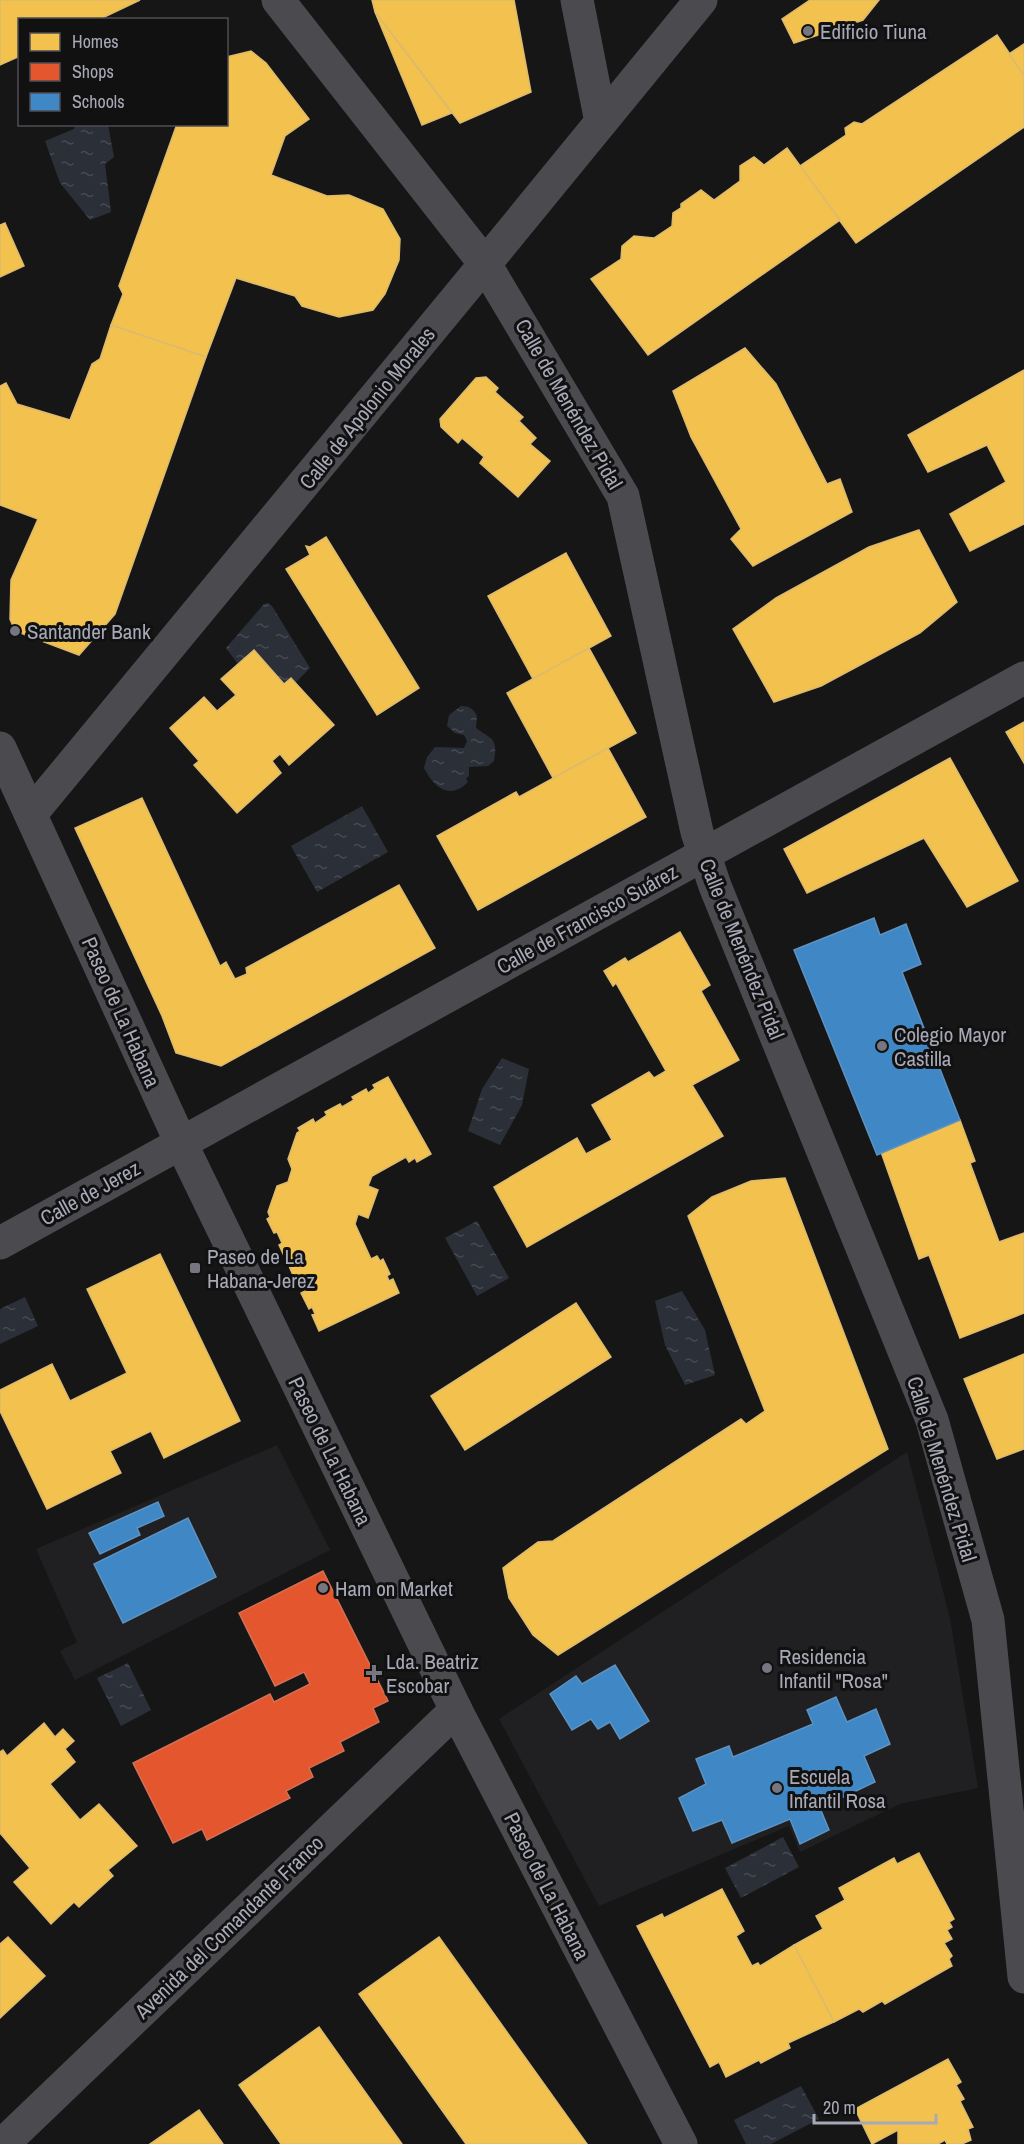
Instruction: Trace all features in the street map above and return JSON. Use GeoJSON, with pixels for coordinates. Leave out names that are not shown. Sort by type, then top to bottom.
{"type":"FeatureCollection","features":[{"type":"Feature","properties":{"kind":"street","name":"Calle de Menéndez Pidal"},"geometry":{"type":"LineString","coordinates":[[278,0],[485,264],[623,496],[694,823],[704,855],[932,1419],[988,1620],[1024,1977]]}},
{"type":"Feature","properties":{"kind":"street"},"geometry":{"type":"LineString","coordinates":[[577,0],[601,122]]}},
{"type":"Feature","properties":{"kind":"street","name":"Calle de Apolonio Morales"},"geometry":{"type":"LineString","coordinates":[[31,814],[701,0]]}},
{"type":"Feature","properties":{"kind":"street","name":"Calle de Francisco Suárez"},"geometry":{"type":"LineString","coordinates":[[181,1143],[1024,678]]}},
{"type":"Feature","properties":{"kind":"street","name":"Paseo de La Habana"},"geometry":{"type":"LineString","coordinates":[[0,748],[181,1143],[456,1710],[681,2144]]}},
{"type":"Feature","properties":{"kind":"street","name":"Calle de Jerez"},"geometry":{"type":"LineString","coordinates":[[0,1243],[181,1143]]}},
{"type":"Feature","properties":{"kind":"street","name":"Avenida del Comandante Franco"},"geometry":{"type":"LineString","coordinates":[[3,2144],[456,1710]]}},
{"type":"Feature","properties":{"kind":"shaded area"},"geometry":{"type":"Polygon","coordinates":[[[277,1445],[330,1550],[75,1680],[60,1651],[77,1642],[36,1549],[277,1445]]]}},
{"type":"Feature","properties":{"kind":"shaded area","name":"Residencia Infantil \"Rosa\""},"geometry":{"type":"Polygon","coordinates":[[[907,1452],[950,1618],[978,1788],[900,1804],[800,1852],[789,1826],[599,1906],[499,1719],[907,1452]]]}},
{"type":"Feature","properties":{"kind":"water"},"geometry":{"type":"Polygon","coordinates":[[[75,126],[108,126],[114,157],[105,164],[111,212],[90,220],[60,183],[45,141],[74,129],[75,126]]]}},
{"type":"Feature","properties":{"kind":"water"},"geometry":{"type":"Polygon","coordinates":[[[268,603],[310,668],[295,683],[291,678],[284,684],[254,650],[238,664],[226,648],[264,604],[268,603]]]}},
{"type":"Feature","properties":{"kind":"water"},"geometry":{"type":"Polygon","coordinates":[[[461,706],[473,710],[477,716],[476,728],[490,737],[494,743],[494,761],[488,766],[469,767],[469,776],[466,779],[468,782],[461,788],[448,791],[437,786],[424,768],[427,757],[435,747],[464,748],[467,741],[464,735],[455,733],[447,726],[449,715],[461,706]]]}},
{"type":"Feature","properties":{"kind":"water"},"geometry":{"type":"Polygon","coordinates":[[[362,806],[388,852],[317,892],[291,846],[362,806]]]}},
{"type":"Feature","properties":{"kind":"water"},"geometry":{"type":"Polygon","coordinates":[[[502,1058],[529,1069],[522,1105],[500,1145],[468,1131],[482,1089],[502,1058]]]}},
{"type":"Feature","properties":{"kind":"water"},"geometry":{"type":"Polygon","coordinates":[[[477,1221],[509,1278],[477,1296],[445,1238],[477,1221]]]}},
{"type":"Feature","properties":{"kind":"water"},"geometry":{"type":"Polygon","coordinates":[[[682,1291],[705,1330],[715,1375],[685,1385],[665,1345],[655,1301],[682,1291]]]}},
{"type":"Feature","properties":{"kind":"water"},"geometry":{"type":"Polygon","coordinates":[[[25,1297],[38,1326],[0,1344],[0,1309],[25,1297]]]}},
{"type":"Feature","properties":{"kind":"water"},"geometry":{"type":"Polygon","coordinates":[[[128,1663],[151,1710],[121,1726],[97,1678],[128,1663]]]}},
{"type":"Feature","properties":{"kind":"water"},"geometry":{"type":"Polygon","coordinates":[[[783,1837],[799,1867],[741,1898],[725,1868],[783,1837]]]}},
{"type":"Feature","properties":{"kind":"water"},"geometry":{"type":"Polygon","coordinates":[[[801,2086],[819,2119],[771,2144],[746,2144],[734,2120],[801,2086]]]}},
{"type":"Feature","properties":{"kind":"building: Homes"},"geometry":{"type":"Polygon","coordinates":[[[0,0],[140,0],[102,18],[18,18],[18,57],[0,65],[0,0]]]}},
{"type":"Feature","properties":{"kind":"building: Homes"},"geometry":{"type":"Polygon","coordinates":[[[372,0],[514,0],[531,92],[460,123],[375,12],[372,0]]]}},
{"type":"Feature","properties":{"kind":"building: Homes","name":"Edificio Tiuna"},"geometry":{"type":"Polygon","coordinates":[[[810,0],[879,0],[863,20],[794,43],[782,19],[810,0]]]}},
{"type":"Feature","properties":{"kind":"building: Homes"},"geometry":{"type":"Polygon","coordinates":[[[375,12],[452,113],[422,125],[375,12]]]}},
{"type":"Feature","properties":{"kind":"building: Homes"},"geometry":{"type":"Polygon","coordinates":[[[997,35],[1024,75],[1024,127],[856,243],[800,166],[846,135],[845,128],[854,122],[862,124],[997,35]]]}},
{"type":"Feature","properties":{"kind":"building: Homes"},"geometry":{"type":"Polygon","coordinates":[[[1024,44],[1024,75],[1009,54],[1024,44]]]}},
{"type":"Feature","properties":{"kind":"building: Homes"},"geometry":{"type":"Polygon","coordinates":[[[251,51],[266,63],[309,119],[285,136],[271,175],[327,196],[349,195],[383,209],[400,239],[399,260],[385,294],[373,310],[339,317],[302,306],[295,296],[236,278],[206,357],[111,325],[123,294],[119,286],[176,126],[228,126],[228,57],[251,51]]]}},
{"type":"Feature","properties":{"kind":"building: Homes"},"geometry":{"type":"Polygon","coordinates":[[[787,148],[840,220],[648,355],[591,279],[621,259],[622,246],[634,236],[654,238],[672,226],[673,213],[681,208],[681,204],[701,190],[714,200],[740,181],[740,166],[754,157],[764,165],[787,148]]]}},
{"type":"Feature","properties":{"kind":"building: Homes"},"geometry":{"type":"Polygon","coordinates":[[[5,223],[24,266],[0,277],[0,225],[5,223]]]}},
{"type":"Feature","properties":{"kind":"building: Homes"},"geometry":{"type":"Polygon","coordinates":[[[111,325],[206,357],[115,614],[79,655],[15,631],[10,619],[11,580],[38,519],[0,505],[0,386],[6,383],[17,404],[70,420],[92,364],[100,359],[111,325]]]}},
{"type":"Feature","properties":{"kind":"building: Homes"},"geometry":{"type":"Polygon","coordinates":[[[745,348],[776,384],[827,484],[840,479],[852,512],[753,566],[731,539],[741,529],[691,437],[673,391],[745,348]]]}},
{"type":"Feature","properties":{"kind":"building: Homes"},"geometry":{"type":"Polygon","coordinates":[[[1024,370],[1024,524],[970,551],[950,514],[1006,482],[987,445],[928,472],[908,435],[1024,370]]]}},
{"type":"Feature","properties":{"kind":"building: Homes"},"geometry":{"type":"Polygon","coordinates":[[[486,377],[498,388],[495,392],[523,417],[519,421],[536,438],[530,444],[550,461],[518,497],[480,463],[484,457],[462,438],[458,443],[441,427],[440,419],[476,378],[486,377]]]}},
{"type":"Feature","properties":{"kind":"building: Homes"},"geometry":{"type":"Polygon","coordinates":[[[919,530],[957,602],[920,633],[821,686],[774,702],[733,629],[776,598],[869,547],[919,530]]]}},
{"type":"Feature","properties":{"kind":"building: Homes"},"geometry":{"type":"Polygon","coordinates":[[[326,537],[419,688],[377,715],[286,569],[310,555],[306,546],[310,547],[326,537]]]}},
{"type":"Feature","properties":{"kind":"building: Homes"},"geometry":{"type":"Polygon","coordinates":[[[566,553],[611,636],[533,679],[488,596],[566,553]]]}},
{"type":"Feature","properties":{"kind":"building: Homes"},"geometry":{"type":"Polygon","coordinates":[[[589,648],[636,733],[553,778],[507,693],[589,648]]]}},
{"type":"Feature","properties":{"kind":"building: Homes"},"geometry":{"type":"Polygon","coordinates":[[[254,650],[284,684],[291,678],[334,725],[289,765],[280,754],[272,761],[281,773],[237,813],[194,765],[199,761],[170,728],[204,697],[217,711],[236,695],[221,679],[254,650]]]}},
{"type":"Feature","properties":{"kind":"building: Homes"},"geometry":{"type":"Polygon","coordinates":[[[1024,722],[1024,763],[1006,732],[1024,722]]]}},
{"type":"Feature","properties":{"kind":"building: Homes"},"geometry":{"type":"Polygon","coordinates":[[[608,748],[646,817],[478,910],[437,836],[516,792],[519,797],[608,748]]]}},
{"type":"Feature","properties":{"kind":"building: Homes"},"geometry":{"type":"Polygon","coordinates":[[[950,758],[1018,881],[967,907],[924,838],[807,893],[784,849],[950,758]]]}},
{"type":"Feature","properties":{"kind":"building: Homes"},"geometry":{"type":"Polygon","coordinates":[[[142,798],[220,966],[226,962],[235,979],[247,974],[246,968],[399,885],[435,948],[221,1066],[176,1053],[162,1016],[75,828],[142,798]]]}},
{"type":"Feature","properties":{"kind":"building: Homes"},"geometry":{"type":"Polygon","coordinates":[[[680,932],[710,985],[701,991],[739,1060],[692,1085],[723,1136],[527,1247],[494,1187],[577,1138],[586,1154],[612,1140],[592,1105],[649,1072],[654,1078],[666,1071],[616,983],[613,986],[604,971],[625,958],[628,962],[680,932]]]}},
{"type":"Feature","properties":{"kind":"building: Homes"},"geometry":{"type":"Polygon","coordinates":[[[388,1077],[431,1154],[417,1162],[415,1158],[409,1162],[406,1157],[372,1176],[368,1186],[378,1190],[368,1218],[358,1214],[355,1224],[371,1259],[377,1256],[380,1261],[383,1259],[390,1274],[387,1276],[389,1281],[393,1279],[399,1293],[319,1331],[312,1315],[315,1314],[312,1307],[309,1309],[301,1293],[305,1291],[300,1280],[296,1282],[289,1266],[292,1265],[289,1258],[286,1260],[279,1245],[282,1243],[277,1232],[274,1233],[267,1219],[270,1217],[268,1212],[277,1186],[288,1182],[292,1169],[288,1159],[297,1133],[300,1131],[298,1128],[313,1119],[315,1123],[327,1115],[325,1112],[340,1104],[342,1107],[354,1100],[352,1097],[366,1089],[368,1093],[375,1088],[373,1085],[388,1077]]]}},
{"type":"Feature","properties":{"kind":"building: Homes"},"geometry":{"type":"Polygon","coordinates":[[[960,1120],[975,1161],[970,1163],[999,1242],[1024,1233],[1024,1313],[960,1338],[929,1255],[919,1259],[881,1152],[960,1120]]]}},
{"type":"Feature","properties":{"kind":"building: Homes"},"geometry":{"type":"Polygon","coordinates":[[[785,1178],[888,1449],[558,1655],[533,1635],[509,1598],[503,1568],[538,1542],[553,1541],[741,1419],[746,1424],[765,1411],[688,1216],[712,1197],[751,1181],[785,1178]]]}},
{"type":"Feature","properties":{"kind":"building: Homes"},"geometry":{"type":"Polygon","coordinates":[[[160,1254],[240,1421],[164,1458],[151,1431],[110,1451],[121,1473],[47,1509],[0,1411],[0,1390],[52,1364],[70,1401],[127,1373],[87,1289],[160,1254]]]}},
{"type":"Feature","properties":{"kind":"building: Homes"},"geometry":{"type":"Polygon","coordinates":[[[576,1303],[611,1357],[465,1450],[431,1396],[576,1303]]]}},
{"type":"Feature","properties":{"kind":"building: Homes"},"geometry":{"type":"Polygon","coordinates":[[[1024,1354],[1024,1449],[997,1459],[964,1379],[1024,1354]]]}},
{"type":"Feature","properties":{"kind":"building: Homes"},"geometry":{"type":"Polygon","coordinates":[[[44,1723],[55,1737],[63,1729],[74,1741],[65,1749],[75,1762],[50,1784],[80,1820],[99,1804],[137,1846],[108,1870],[113,1876],[79,1907],[74,1902],[51,1924],[14,1882],[30,1868],[0,1833],[0,1752],[3,1750],[7,1756],[44,1723]]]}},
{"type":"Feature","properties":{"kind":"building: Homes"},"geometry":{"type":"Polygon","coordinates":[[[919,1853],[954,1919],[949,1922],[952,1927],[947,1930],[952,1939],[944,1943],[952,1956],[949,1959],[952,1966],[885,2004],[882,2001],[863,2012],[859,2009],[834,2022],[794,1945],[823,1929],[816,1916],[845,1900],[839,1888],[894,1858],[897,1864],[919,1853]]]}},
{"type":"Feature","properties":{"kind":"building: Homes"},"geometry":{"type":"Polygon","coordinates":[[[722,1889],[744,1931],[736,1936],[752,1966],[758,1963],[760,1966],[794,1945],[834,2022],[788,2043],[790,2048],[761,2063],[759,2060],[726,2077],[719,2062],[710,2067],[637,1926],[662,1914],[664,1918],[722,1889]]]}},
{"type":"Feature","properties":{"kind":"building: Homes"},"geometry":{"type":"Polygon","coordinates":[[[8,1937],[45,1976],[0,2018],[0,1944],[8,1937]]]}},
{"type":"Feature","properties":{"kind":"building: Homes"},"geometry":{"type":"Polygon","coordinates":[[[439,1937],[587,2144],[466,2144],[359,1994],[439,1937]]]}},
{"type":"Feature","properties":{"kind":"building: Homes"},"geometry":{"type":"Polygon","coordinates":[[[319,2027],[402,2144],[281,2144],[239,2085],[319,2027]]]}},
{"type":"Feature","properties":{"kind":"building: Homes"},"geometry":{"type":"Polygon","coordinates":[[[948,2059],[961,2082],[956,2085],[964,2099],[960,2101],[973,2127],[968,2129],[971,2140],[962,2144],[947,2144],[945,2140],[938,2144],[898,2144],[898,2130],[872,2144],[855,2109],[948,2059]]]}},
{"type":"Feature","properties":{"kind":"building: Homes"},"geometry":{"type":"Polygon","coordinates":[[[199,2110],[223,2144],[150,2144],[199,2110]]]}},
{"type":"Feature","properties":{"kind":"building: Shops"},"geometry":{"type":"Polygon","coordinates":[[[323,1571],[388,1701],[373,1708],[379,1722],[340,1742],[344,1751],[309,1768],[313,1777],[286,1791],[290,1798],[207,1840],[202,1829],[173,1843],[133,1763],[270,1694],[274,1702],[310,1684],[304,1672],[275,1686],[239,1613],[323,1571]]]}},
{"type":"Feature","properties":{"kind":"building: Schools","name":"Colegio Mayor Castilla"},"geometry":{"type":"Polygon","coordinates":[[[874,918],[880,935],[906,924],[921,964],[902,972],[960,1120],[877,1155],[794,950],[874,918]]]}},
{"type":"Feature","properties":{"kind":"building: Schools"},"geometry":{"type":"Polygon","coordinates":[[[158,1502],[164,1516],[137,1528],[140,1535],[100,1554],[89,1533],[158,1502]]]}},
{"type":"Feature","properties":{"kind":"building: Schools"},"geometry":{"type":"Polygon","coordinates":[[[188,1518],[216,1577],[123,1623],[94,1564],[188,1518]]]}},
{"type":"Feature","properties":{"kind":"building: Schools"},"geometry":{"type":"Polygon","coordinates":[[[615,1665],[649,1721],[620,1739],[610,1722],[598,1729],[591,1719],[572,1730],[550,1694],[576,1676],[582,1684],[615,1665]]]}},
{"type":"Feature","properties":{"kind":"building: Schools","name":"Escuela Infantil Rosa"},"geometry":{"type":"Polygon","coordinates":[[[836,1697],[847,1722],[876,1709],[890,1744],[864,1756],[875,1782],[820,1808],[829,1830],[800,1844],[790,1819],[732,1843],[722,1820],[693,1831],[679,1798],[706,1784],[696,1759],[729,1746],[733,1757],[813,1724],[807,1710],[836,1697]]]}},
{"type":"Feature","properties":{"kind":"place","name":"Edificio Tiuna"},"geometry":{"type":"Point","coordinates":[808,31]}},
{"type":"Feature","properties":{"kind":"place","name":"Santander Bank"},"geometry":{"type":"Point","coordinates":[15,631]}},
{"type":"Feature","properties":{"kind":"place","name":"Colegio Mayor Castilla"},"geometry":{"type":"Point","coordinates":[882,1046]}},
{"type":"Feature","properties":{"kind":"place","name":"Paseo de La Habana-Jerez"},"geometry":{"type":"Point","coordinates":[195,1268]}},
{"type":"Feature","properties":{"kind":"place","name":"Ham on Market"},"geometry":{"type":"Point","coordinates":[323,1588]}},
{"type":"Feature","properties":{"kind":"place","name":"Residencia Infantil \"Rosa\""},"geometry":{"type":"Point","coordinates":[767,1668]}},
{"type":"Feature","properties":{"kind":"place","name":"Lda. Beatriz Escobar"},"geometry":{"type":"Point","coordinates":[374,1673]}},
{"type":"Feature","properties":{"kind":"place","name":"Escuela Infantil Rosa"},"geometry":{"type":"Point","coordinates":[777,1788]}}]}
